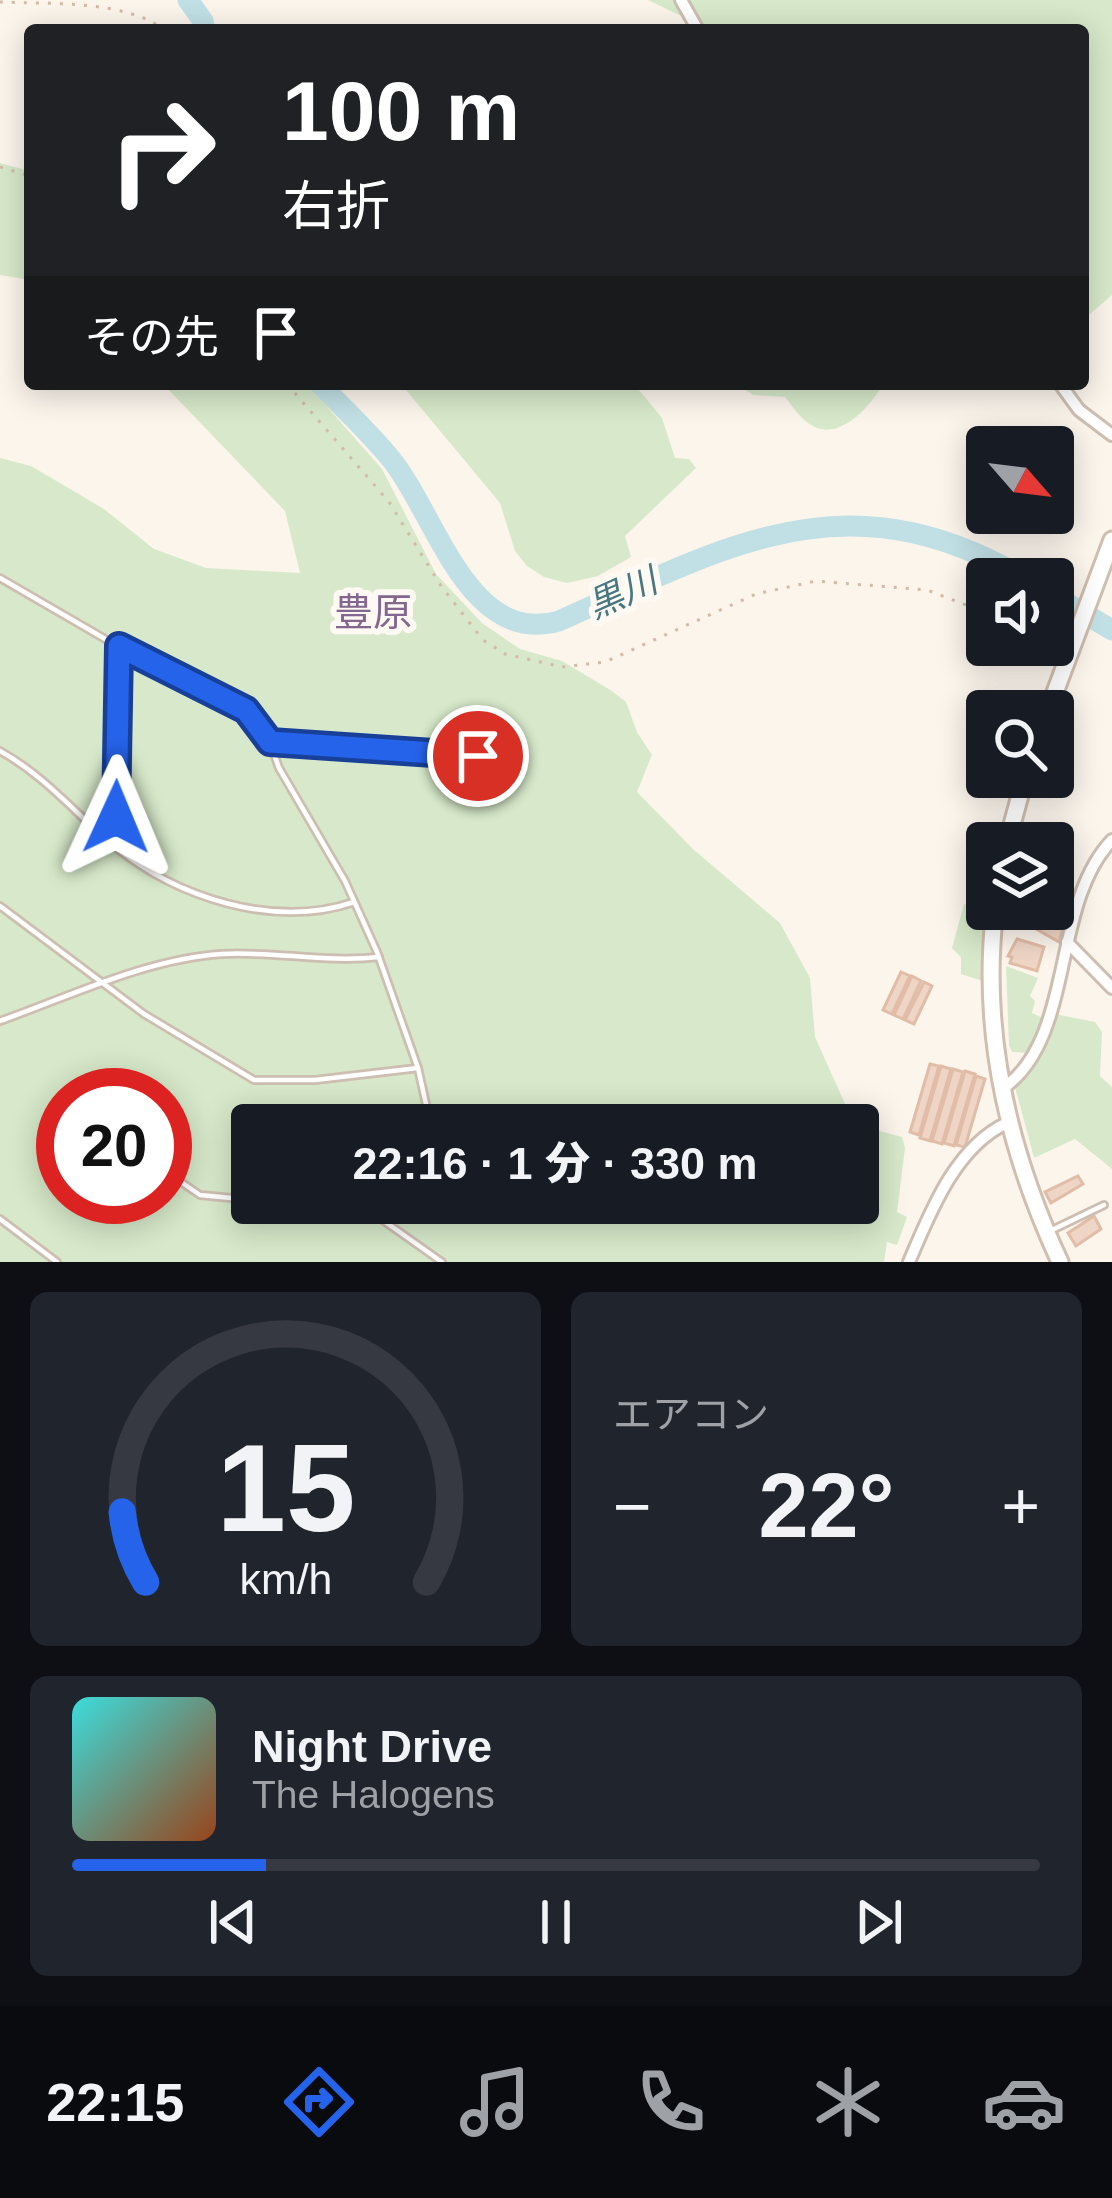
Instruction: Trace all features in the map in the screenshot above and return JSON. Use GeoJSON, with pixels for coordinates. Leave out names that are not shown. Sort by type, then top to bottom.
{"type":"FeatureCollection","features":[{"type":"Feature","properties":{"kind":"main road"},"geometry":{"type":"LineString","coordinates":[[1056,690],[1112,540]]}},
{"type":"Feature","properties":{"kind":"main road"},"geometry":{"type":"LineString","coordinates":[[994,930],[992,1012],[1007,1123],[1030,1196],[1060,1262]]}},
{"type":"Feature","properties":{"kind":"street"},"geometry":{"type":"LineString","coordinates":[[1064,390],[1079,410],[1112,435]]}},
{"type":"Feature","properties":{"kind":"street"},"geometry":{"type":"LineString","coordinates":[[1002,1089],[1029,1064],[1090,866],[1112,840]]}},
{"type":"Feature","properties":{"kind":"street"},"geometry":{"type":"LineString","coordinates":[[1067,942],[1112,988]]}},
{"type":"Feature","properties":{"kind":"street"},"geometry":{"type":"LineString","coordinates":[[908,1262],[944,1187],[986,1137],[1007,1123]]}},
{"type":"Feature","properties":{"kind":"lane"},"geometry":{"type":"LineString","coordinates":[[0,578],[119,646],[246,710],[270,742],[279,768],[354,902],[379,958],[426,1104]]}},
{"type":"Feature","properties":{"kind":"lane"},"geometry":{"type":"LineString","coordinates":[[115,846],[119,646]]}},
{"type":"Feature","properties":{"kind":"lane"},"geometry":{"type":"LineString","coordinates":[[270,742],[478,756]]}},
{"type":"Feature","properties":{"kind":"lane"},"geometry":{"type":"LineString","coordinates":[[0,752],[35,771],[115,846],[169,881],[231,903],[301,913],[354,902]]}},
{"type":"Feature","properties":{"kind":"lane"},"geometry":{"type":"LineString","coordinates":[[0,906],[143,1015],[254,1080],[315,1080],[418,1068]]}},
{"type":"Feature","properties":{"kind":"lane"},"geometry":{"type":"LineString","coordinates":[[0,1021],[152,968],[224,954],[313,960],[379,958]]}},
{"type":"Feature","properties":{"kind":"lane"},"geometry":{"type":"LineString","coordinates":[[192,1190],[200,1195],[231,1198]]}},
{"type":"Feature","properties":{"kind":"lane"},"geometry":{"type":"LineString","coordinates":[[1046,1233],[1104,1205]]}},
{"type":"Feature","properties":{"kind":"lane"},"geometry":{"type":"LineString","coordinates":[[0,1219],[57,1262]]}},
{"type":"Feature","properties":{"kind":"lane"},"geometry":{"type":"LineString","coordinates":[[388,1224],[442,1262]]}},
{"type":"Feature","properties":{"kind":"path"},"geometry":{"type":"LineString","coordinates":[[0,2],[122,9],[143,14],[156,24]]}},
{"type":"Feature","properties":{"kind":"path"},"geometry":{"type":"LineString","coordinates":[[291,390],[389,502],[441,586],[483,640],[505,654],[562,667],[605,662],[756,594],[816,581],[927,590],[966,606]]}},
{"type":"Feature","properties":{"kind":"path"},"geometry":{"type":"LineString","coordinates":[[1046,675],[1050,666]]}},
{"type":"Feature","properties":{"kind":"green space"},"geometry":{"type":"Polygon","coordinates":[[[648,0],[1112,0],[1112,295],[1089,315],[1089,24],[700,24],[695,17],[648,0]]]}},
{"type":"Feature","properties":{"kind":"green space"},"geometry":{"type":"Polygon","coordinates":[[[0,163],[24,169],[24,279],[0,275],[0,163]]]}},
{"type":"Feature","properties":{"kind":"green space"},"geometry":{"type":"Polygon","coordinates":[[[169,390],[312,390],[382,469],[436,574],[482,623],[520,649],[562,661],[626,702],[652,755],[637,792],[693,849],[780,923],[810,978],[815,1037],[845,1104],[231,1104],[231,1224],[879,1224],[879,1131],[902,1137],[905,1148],[897,1212],[907,1217],[897,1245],[887,1242],[884,1262],[0,1262],[0,458],[31,466],[104,509],[154,549],[206,568],[300,573],[285,511],[169,390]]]}},
{"type":"Feature","properties":{"kind":"green space"},"geometry":{"type":"Polygon","coordinates":[[[406,390],[639,390],[662,418],[675,458],[689,459],[696,468],[625,536],[631,557],[598,576],[567,583],[527,566],[515,551],[500,503],[406,390]]]}},
{"type":"Feature","properties":{"kind":"green space"},"geometry":{"type":"Polygon","coordinates":[[[746,390],[879,390],[854,419],[834,429],[813,426],[785,397],[753,395],[746,390]]]}},
{"type":"Feature","properties":{"kind":"green space"},"geometry":{"type":"Polygon","coordinates":[[[966,904],[966,930],[984,930],[983,981],[961,974],[961,957],[952,948],[966,904]]]}},
{"type":"Feature","properties":{"kind":"green space"},"geometry":{"type":"Polygon","coordinates":[[[1006,966],[1038,978],[1030,996],[1035,1001],[1032,1013],[1043,1018],[1031,1053],[1012,1052],[1009,1045],[1006,966]]]}},
{"type":"Feature","properties":{"kind":"green space"},"geometry":{"type":"Polygon","coordinates":[[[1055,1014],[1095,1022],[1102,1032],[1100,1076],[1112,1087],[1112,1169],[1075,1139],[1034,1158],[1015,1087],[1043,1047],[1055,1014]]]}},
{"type":"Feature","properties":{"kind":"building"},"geometry":{"type":"Polygon","coordinates":[[[1038,930],[1062,930],[1059,942],[1038,930]]]}},
{"type":"Feature","properties":{"kind":"building"},"geometry":{"type":"Polygon","coordinates":[[[1017,939],[1044,947],[1037,971],[1010,963],[1008,956],[1017,939]]]}},
{"type":"Feature","properties":{"kind":"building"},"geometry":{"type":"Polygon","coordinates":[[[901,972],[910,976],[892,1014],[883,1010],[901,972]]]}},
{"type":"Feature","properties":{"kind":"building"},"geometry":{"type":"Polygon","coordinates":[[[912,976],[921,981],[903,1019],[894,1015],[912,976]]]}},
{"type":"Feature","properties":{"kind":"building"},"geometry":{"type":"Polygon","coordinates":[[[924,982],[932,986],[914,1024],[905,1020],[924,982]]]}},
{"type":"Feature","properties":{"kind":"building"},"geometry":{"type":"Polygon","coordinates":[[[930,1064],[939,1066],[919,1135],[910,1132],[930,1064]]]}},
{"type":"Feature","properties":{"kind":"building"},"geometry":{"type":"Polygon","coordinates":[[[941,1066],[951,1069],[930,1141],[920,1138],[941,1066]]]}},
{"type":"Feature","properties":{"kind":"building"},"geometry":{"type":"Polygon","coordinates":[[[953,1069],[963,1072],[942,1144],[932,1141],[953,1069]]]}},
{"type":"Feature","properties":{"kind":"building"},"geometry":{"type":"Polygon","coordinates":[[[965,1071],[975,1074],[954,1146],[944,1143],[965,1071]]]}},
{"type":"Feature","properties":{"kind":"building"},"geometry":{"type":"Polygon","coordinates":[[[976,1076],[985,1079],[965,1147],[956,1145],[976,1076]]]}},
{"type":"Feature","properties":{"kind":"building"},"geometry":{"type":"Polygon","coordinates":[[[1078,1176],[1083,1184],[1051,1203],[1045,1192],[1078,1176]]]}},
{"type":"Feature","properties":{"kind":"building"},"geometry":{"type":"Polygon","coordinates":[[[1094,1216],[1101,1229],[1076,1246],[1068,1233],[1094,1216]]]}},
{"type":"Feature","properties":{"kind":"waterway","name":"黒川"},"geometry":{"type":"LineString","coordinates":[[188,0],[204,24]]}},
{"type":"Feature","properties":{"kind":"waterway","name":"黒川"},"geometry":{"type":"LineString","coordinates":[[326,390],[391,459],[478,596],[501,614],[528,624],[559,621],[679,568],[789,532],[844,526],[901,531],[983,558]]}},
{"type":"Feature","properties":{"kind":"waterway","name":"黒川"},"geometry":{"type":"LineString","coordinates":[[1074,607],[1112,630]]}},
{"type":"Feature","properties":{"kind":"district","name":"豊原"},"geometry":{"type":"Point","coordinates":[373,612]}},
{"type":"Feature","properties":{"kind":"route"},"geometry":{"type":"LineString","coordinates":[[116,817],[119,646],[246,710],[270,742],[478,756]]}}]}
